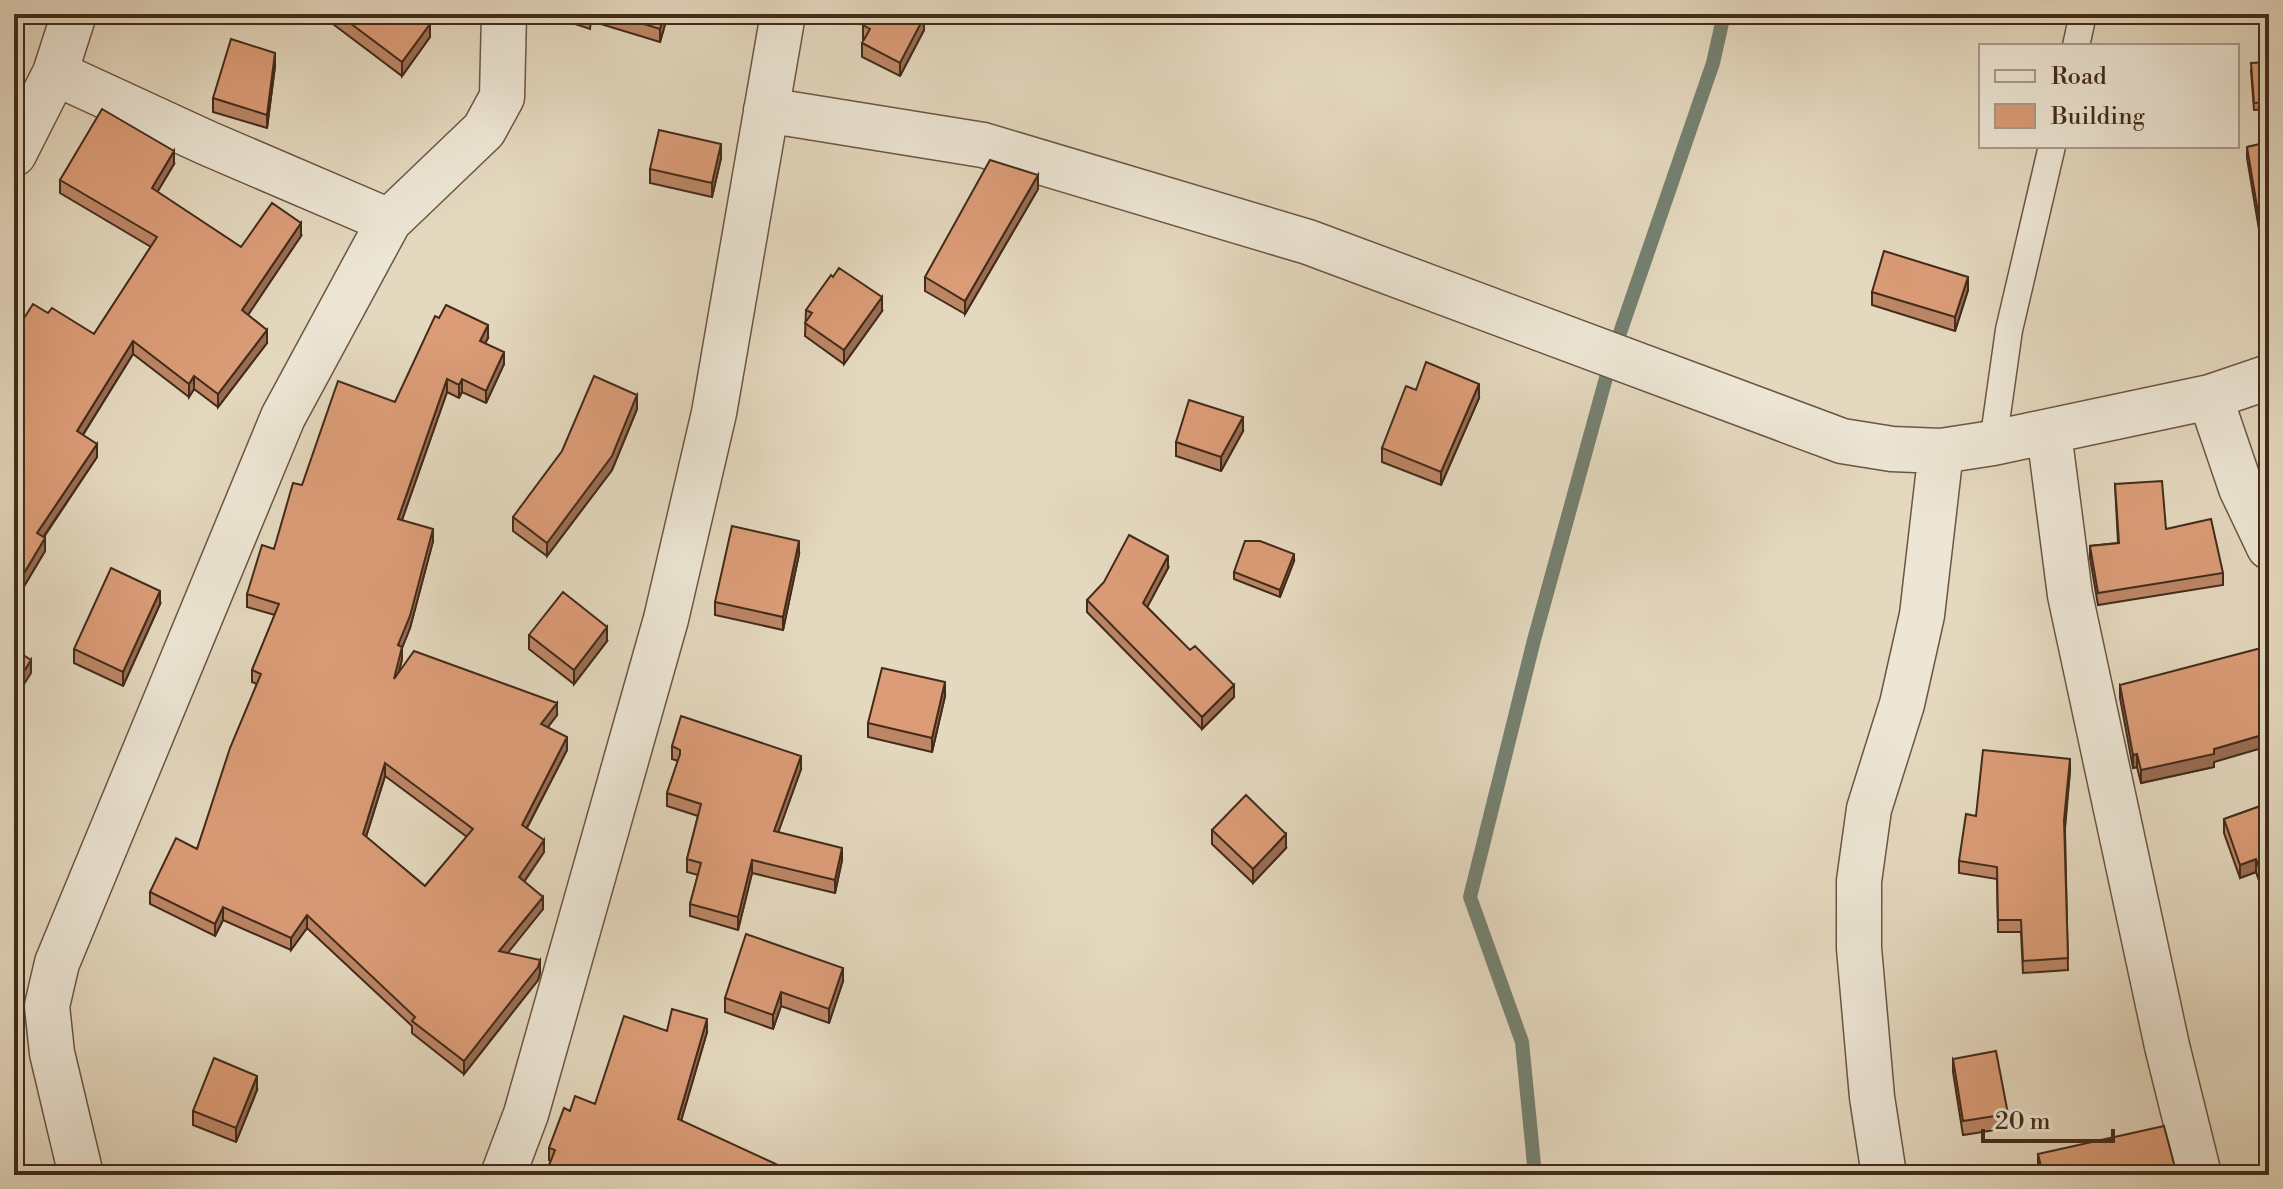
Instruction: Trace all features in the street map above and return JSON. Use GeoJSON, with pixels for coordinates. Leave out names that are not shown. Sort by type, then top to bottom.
{"type":"FeatureCollection","features":[{"type":"Feature","properties":{"kind":"street"},"geometry":{"type":"LineString","coordinates":[[14,154],[55,73],[74,14]]}},
{"type":"Feature","properties":{"kind":"street"},"geometry":{"type":"LineString","coordinates":[[81,1175],[52,1053],[47,1006],[57,963],[283,417],[389,221],[484,130],[502,97],[504,14]]}},
{"type":"Feature","properties":{"kind":"street"},"geometry":{"type":"LineString","coordinates":[[503,1175],[526,1114],[666,619],[714,413],[783,14]]}},
{"type":"Feature","properties":{"kind":"street"},"geometry":{"type":"LineString","coordinates":[[55,73],[389,221]]}},
{"type":"Feature","properties":{"kind":"street"},"geometry":{"type":"LineString","coordinates":[[766,110],[983,145],[1308,242],[1842,441],[1892,449],[1941,451],[2049,433],[2210,397],[2269,377]]}},
{"type":"Feature","properties":{"kind":"street"},"geometry":{"type":"LineString","coordinates":[[2210,397],[2241,488],[2269,547]]}},
{"type":"Feature","properties":{"kind":"street"},"geometry":{"type":"LineString","coordinates":[[2049,433],[2070,595],[2167,1046],[2199,1175]]}},
{"type":"Feature","properties":{"kind":"street"},"geometry":{"type":"LineString","coordinates":[[1884,1175],[1871,1082],[1859,948],[1859,881],[1869,809],[1902,704],[1922,615],[1941,451]]}},
{"type":"Feature","properties":{"kind":"street"},"geometry":{"type":"LineString","coordinates":[[14,1008],[57,963]]}},
{"type":"Feature","properties":{"kind":"lane"},"geometry":{"type":"LineString","coordinates":[[2076,44],[2083,14]]}},
{"type":"Feature","properties":{"kind":"lane"},"geometry":{"type":"LineString","coordinates":[[1993,443],[2009,330],[2052,148]]}},
{"type":"Feature","properties":{"kind":"building"},"geometry":{"type":"Polygon","coordinates":[[[338,14],[418,14],[430,24],[402,62],[338,14]]]}},
{"type":"Feature","properties":{"kind":"building"},"geometry":{"type":"Polygon","coordinates":[[[612,14],[664,14],[660,29],[612,14]]]}},
{"type":"Feature","properties":{"kind":"building"},"geometry":{"type":"Polygon","coordinates":[[[869,14],[919,14],[924,17],[900,63],[862,43],[870,29],[863,25],[869,14]]]}},
{"type":"Feature","properties":{"kind":"building"},"geometry":{"type":"Polygon","coordinates":[[[231,39],[275,53],[267,115],[213,98],[231,39]]]}},
{"type":"Feature","properties":{"kind":"building"},"geometry":{"type":"Polygon","coordinates":[[[2269,62],[2269,102],[2254,103],[2251,63],[2269,62]]]}},
{"type":"Feature","properties":{"kind":"building"},"geometry":{"type":"Polygon","coordinates":[[[102,109],[174,151],[152,188],[241,247],[272,203],[301,223],[242,310],[267,330],[218,394],[194,376],[189,384],[133,341],[77,431],[97,444],[37,533],[45,538],[14,590],[14,334],[33,304],[48,313],[52,308],[94,334],[157,237],[60,180],[102,109]]]}},
{"type":"Feature","properties":{"kind":"building"},"geometry":{"type":"Polygon","coordinates":[[[659,130],[721,144],[712,183],[650,169],[659,130]]]}},
{"type":"Feature","properties":{"kind":"building"},"geometry":{"type":"Polygon","coordinates":[[[2269,142],[2269,278],[2247,147],[2269,142]]]}},
{"type":"Feature","properties":{"kind":"building"},"geometry":{"type":"Polygon","coordinates":[[[990,160],[1038,175],[965,301],[925,277],[990,160]]]}},
{"type":"Feature","properties":{"kind":"building"},"geometry":{"type":"Polygon","coordinates":[[[1884,251],[1968,277],[1955,317],[1872,292],[1884,251]]]}},
{"type":"Feature","properties":{"kind":"building"},"geometry":{"type":"Polygon","coordinates":[[[839,268],[882,297],[844,350],[805,323],[812,313],[806,310],[839,268]]]}},
{"type":"Feature","properties":{"kind":"building"},"geometry":{"type":"Polygon","coordinates":[[[446,305],[488,325],[480,341],[504,352],[486,391],[462,379],[459,385],[447,379],[398,519],[433,529],[410,616],[398,645],[402,647],[394,679],[414,651],[557,703],[541,724],[567,737],[522,825],[544,840],[519,877],[543,897],[499,951],[540,960],[538,967],[464,1061],[412,1021],[415,1017],[307,915],[291,938],[223,907],[215,924],[150,892],[176,838],[197,849],[230,748],[261,674],[252,670],[279,604],[247,594],[262,545],[274,549],[293,483],[302,485],[338,381],[395,402],[435,316],[439,318],[446,305]],[[385,763],[363,834],[425,886],[473,829],[385,763]]]}},
{"type":"Feature","properties":{"kind":"building"},"geometry":{"type":"Polygon","coordinates":[[[1426,362],[1479,384],[1441,472],[1382,448],[1406,386],[1416,390],[1426,362]]]}},
{"type":"Feature","properties":{"kind":"building"},"geometry":{"type":"Polygon","coordinates":[[[594,376],[637,395],[612,456],[547,543],[513,517],[562,451],[594,376]]]}},
{"type":"Feature","properties":{"kind":"building"},"geometry":{"type":"Polygon","coordinates":[[[1189,400],[1243,417],[1221,457],[1176,442],[1189,400]]]}},
{"type":"Feature","properties":{"kind":"building"},"geometry":{"type":"Polygon","coordinates":[[[2162,481],[2166,529],[2211,519],[2223,573],[2098,593],[2090,546],[2119,543],[2115,484],[2162,481]]]}},
{"type":"Feature","properties":{"kind":"building"},"geometry":{"type":"Polygon","coordinates":[[[732,526],[799,541],[783,617],[715,602],[732,526]]]}},
{"type":"Feature","properties":{"kind":"building"},"geometry":{"type":"Polygon","coordinates":[[[1129,535],[1168,556],[1143,603],[1190,650],[1195,646],[1234,685],[1202,717],[1087,600],[1104,582],[1129,535]]]}},
{"type":"Feature","properties":{"kind":"building"},"geometry":{"type":"Polygon","coordinates":[[[1245,541],[1260,541],[1294,554],[1280,590],[1234,572],[1245,541]]]}},
{"type":"Feature","properties":{"kind":"building"},"geometry":{"type":"Polygon","coordinates":[[[111,568],[160,591],[123,672],[74,649],[111,568]]]}},
{"type":"Feature","properties":{"kind":"building"},"geometry":{"type":"Polygon","coordinates":[[[563,592],[607,627],[574,670],[529,635],[563,592]]]}},
{"type":"Feature","properties":{"kind":"building"},"geometry":{"type":"Polygon","coordinates":[[[2265,647],[2269,662],[2269,733],[2214,749],[2214,754],[2141,770],[2137,754],[2133,755],[2120,685],[2265,647]]]}},
{"type":"Feature","properties":{"kind":"building"},"geometry":{"type":"Polygon","coordinates":[[[14,649],[31,660],[14,687],[14,649]]]}},
{"type":"Feature","properties":{"kind":"building"},"geometry":{"type":"Polygon","coordinates":[[[882,668],[945,682],[932,738],[868,723],[882,668]]]}},
{"type":"Feature","properties":{"kind":"building"},"geometry":{"type":"Polygon","coordinates":[[[681,716],[801,756],[774,831],[842,848],[835,880],[752,860],[738,917],[690,904],[701,863],[687,859],[701,804],[667,793],[680,754],[680,750],[672,746],[681,716]]]}},
{"type":"Feature","properties":{"kind":"building"},"geometry":{"type":"Polygon","coordinates":[[[1983,750],[2070,759],[2064,820],[2068,958],[2023,961],[2021,920],[1998,920],[1997,867],[1959,861],[1966,814],[1976,816],[1983,750]]]}},
{"type":"Feature","properties":{"kind":"building"},"geometry":{"type":"Polygon","coordinates":[[[1246,795],[1286,834],[1253,869],[1212,830],[1246,795]]]}},
{"type":"Feature","properties":{"kind":"building"},"geometry":{"type":"Polygon","coordinates":[[[2269,803],[2269,896],[2256,859],[2240,865],[2224,819],[2269,803]]]}},
{"type":"Feature","properties":{"kind":"building"},"geometry":{"type":"Polygon","coordinates":[[[746,934],[843,968],[829,1009],[781,992],[773,1015],[725,998],[746,934]]]}},
{"type":"Feature","properties":{"kind":"building"},"geometry":{"type":"Polygon","coordinates":[[[672,1009],[707,1019],[678,1119],[778,1165],[774,1175],[653,1175],[646,1171],[644,1175],[565,1175],[548,1168],[555,1150],[549,1148],[564,1108],[570,1111],[575,1096],[595,1104],[624,1016],[667,1031],[672,1009]]]}},
{"type":"Feature","properties":{"kind":"building"},"geometry":{"type":"Polygon","coordinates":[[[1996,1051],[2008,1114],[1963,1121],[1953,1059],[1996,1051]]]}},
{"type":"Feature","properties":{"kind":"building"},"geometry":{"type":"Polygon","coordinates":[[[214,1058],[257,1076],[236,1128],[193,1111],[214,1058]]]}},
{"type":"Feature","properties":{"kind":"building"},"geometry":{"type":"Polygon","coordinates":[[[2164,1126],[2177,1175],[2043,1175],[2038,1154],[2164,1126]]]}},
{"type":"Feature","properties":{"kind":"waterway"},"geometry":{"type":"LineString","coordinates":[[1535,1175],[1522,1042],[1470,897],[1534,640],[1612,356],[1713,63],[1724,14]]}}]}
